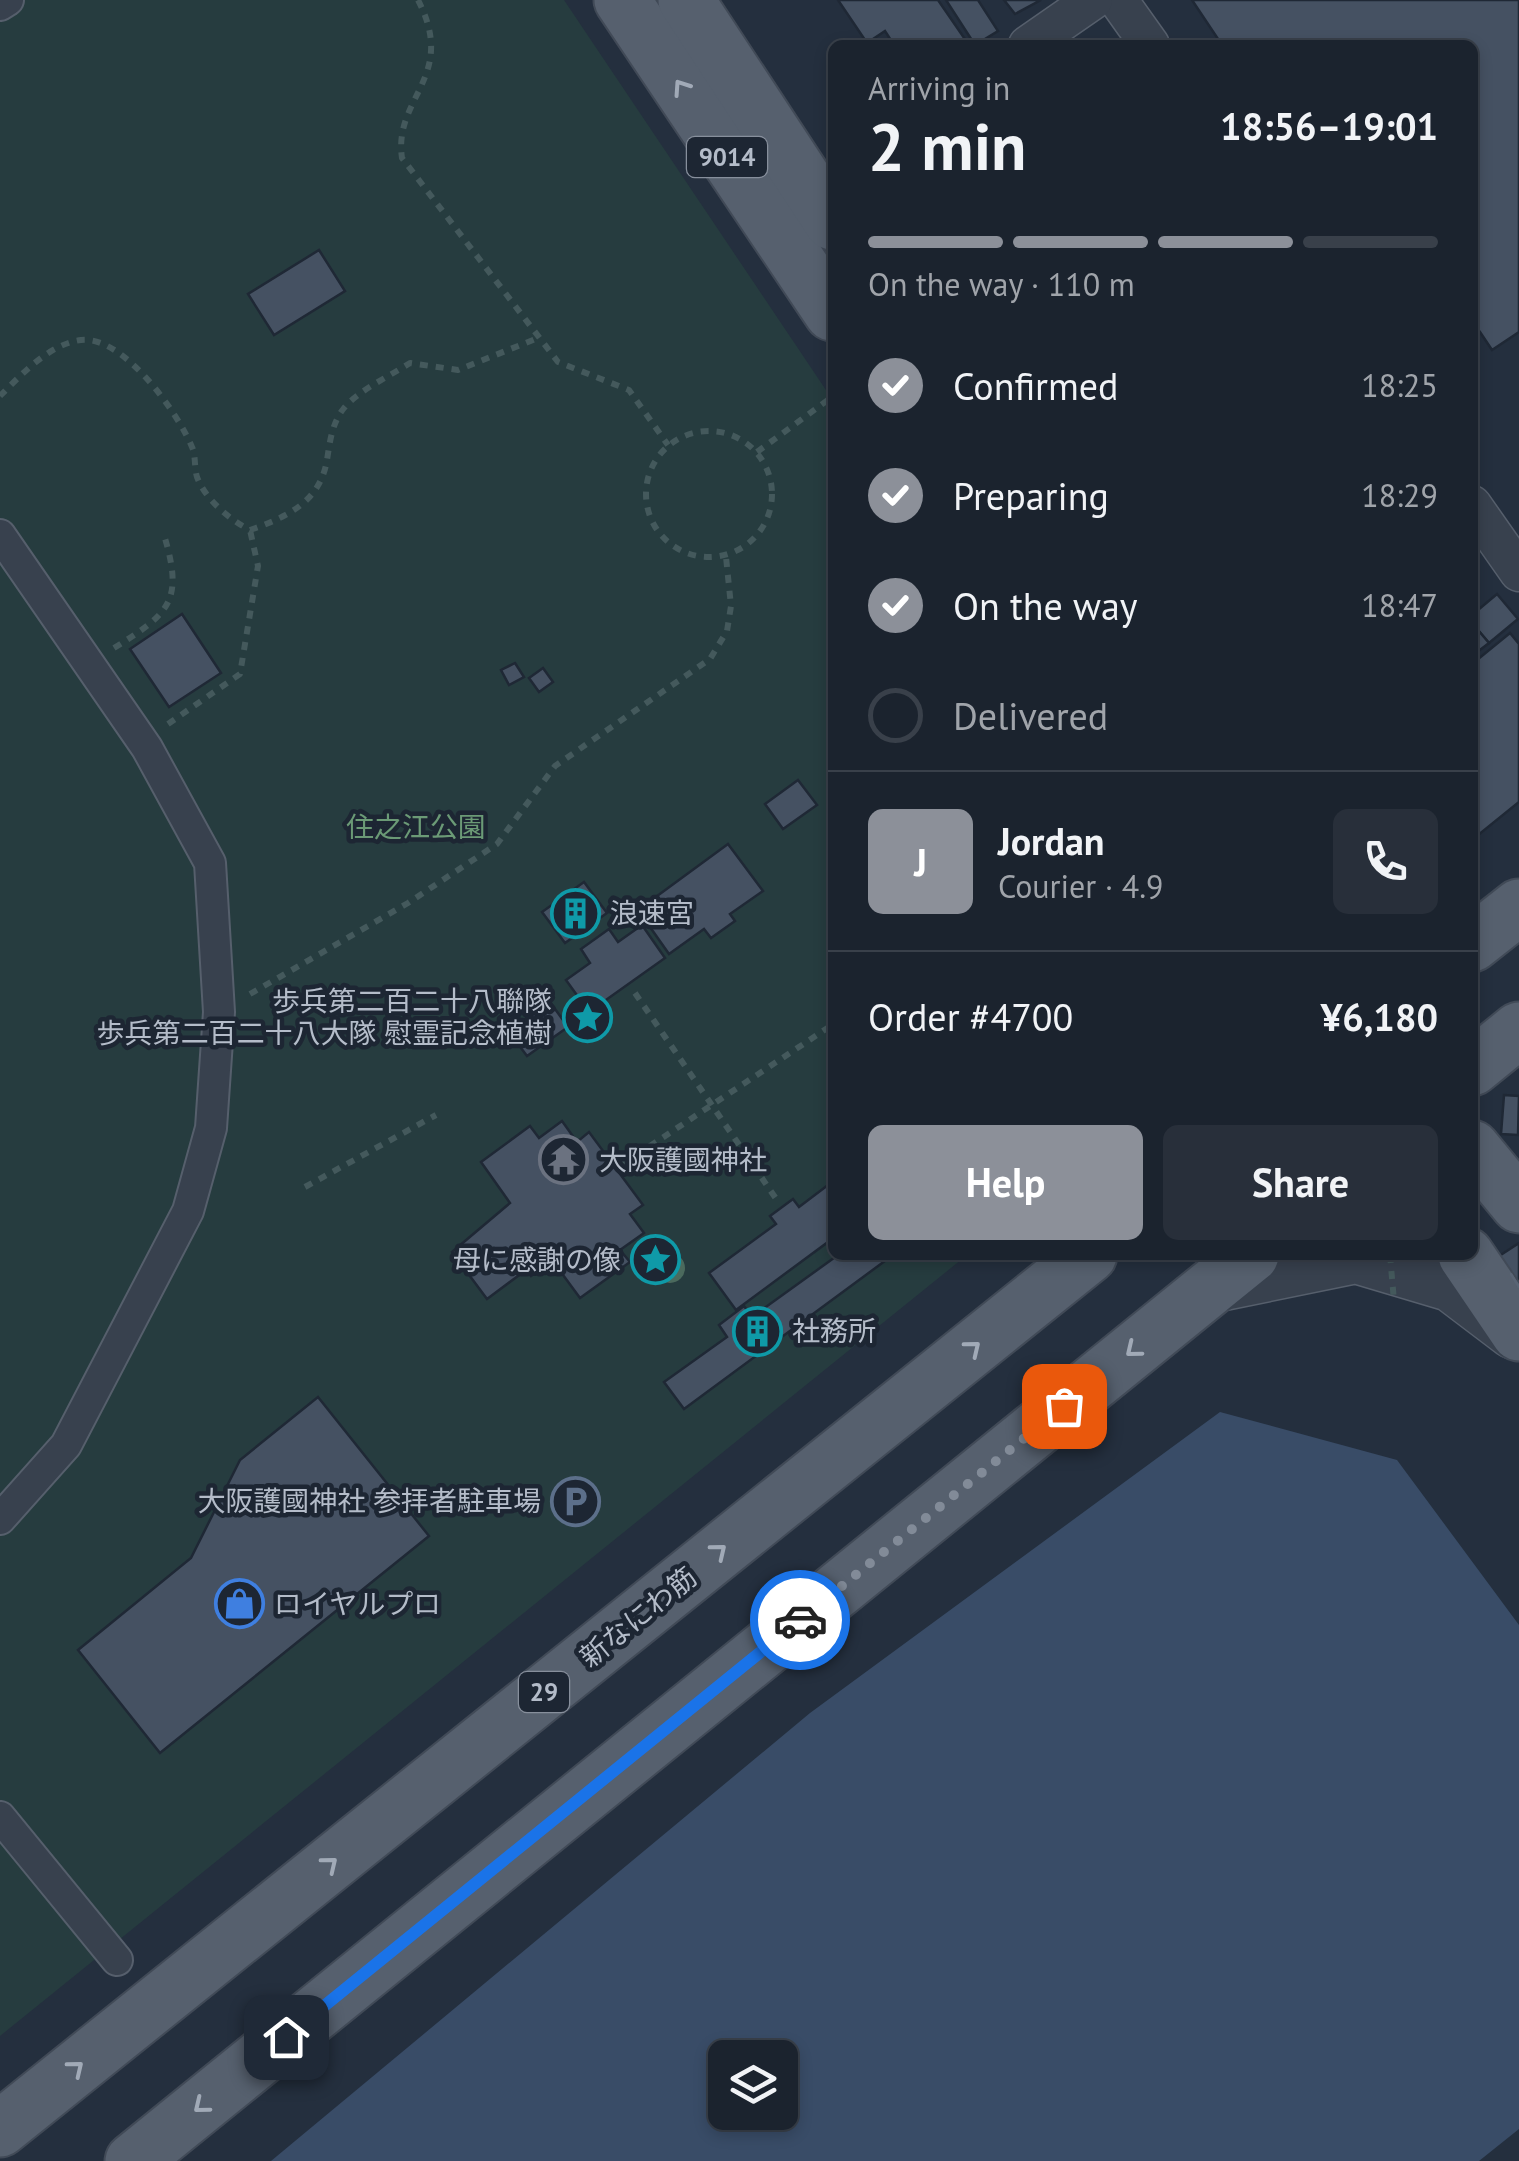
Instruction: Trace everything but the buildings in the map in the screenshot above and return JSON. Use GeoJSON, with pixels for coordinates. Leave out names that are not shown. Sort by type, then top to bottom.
{"type":"FeatureCollection","features":[{"type":"Feature","properties":{"kind":"main road","name":"9014"},"geometry":{"type":"LineString","coordinates":[[622,0],[813,205]]}},
{"type":"Feature","properties":{"kind":"main road","name":"9014"},"geometry":{"type":"LineString","coordinates":[[686,0],[813,205],[828,291]]}},
{"type":"Feature","properties":{"kind":"main road"},"geometry":{"type":"LineString","coordinates":[[1478,939],[1519,907]]}},
{"type":"Feature","properties":{"kind":"main road"},"geometry":{"type":"LineString","coordinates":[[1478,1063],[1519,1030]]}},
{"type":"Feature","properties":{"kind":"main road"},"geometry":{"type":"LineString","coordinates":[[1478,1155],[1519,1204]]}},
{"type":"Feature","properties":{"kind":"main road","name":"新なにわ筋"},"geometry":{"type":"LineString","coordinates":[[0,2128],[1083,1260]]}},
{"type":"Feature","properties":{"kind":"main road"},"geometry":{"type":"LineString","coordinates":[[134,2161],[1245,1260]]}},
{"type":"Feature","properties":{"kind":"main road"},"geometry":{"type":"LineString","coordinates":[[1469,1260],[1519,1336]]}},
{"type":"Feature","properties":{"kind":"street"},"geometry":{"type":"LineString","coordinates":[[0,5],[8,0]]}},
{"type":"Feature","properties":{"kind":"street"},"geometry":{"type":"LineString","coordinates":[[1035,40],[1093,0]]}},
{"type":"Feature","properties":{"kind":"street"},"geometry":{"type":"LineString","coordinates":[[1118,0],[1146,40]]}},
{"type":"Feature","properties":{"kind":"street"},"geometry":{"type":"LineString","coordinates":[[1478,514],[1519,572]]}},
{"type":"Feature","properties":{"kind":"street"},"geometry":{"type":"LineString","coordinates":[[0,535],[92,662],[148,748],[210,863],[219,1012],[211,1128],[188,1211],[66,1445],[0,1519]]}},
{"type":"Feature","properties":{"kind":"street"},"geometry":{"type":"LineString","coordinates":[[1209,1288],[1351,1260]]}},
{"type":"Feature","properties":{"kind":"street"},"geometry":{"type":"LineString","coordinates":[[1359,1260],[1450,1287],[1519,1336]]}},
{"type":"Feature","properties":{"kind":"street"},"geometry":{"type":"LineString","coordinates":[[0,1817],[117,1960]]}},
{"type":"Feature","properties":{"kind":"path"},"geometry":{"type":"LineString","coordinates":[[418,0],[427,17],[433,53],[427,80],[399,138],[402,158],[558,362],[628,390],[668,445]]}},
{"type":"Feature","properties":{"kind":"path"},"geometry":{"type":"LineString","coordinates":[[0,396],[50,352],[82,339],[109,348],[135,366],[161,395],[193,450],[198,478],[208,495],[235,523],[250,530],[284,518],[304,505],[318,488],[328,439],[345,406],[410,364],[458,370],[538,338]]}},
{"type":"Feature","properties":{"kind":"path"},"geometry":{"type":"LineString","coordinates":[[757,452],[828,401]]}},
{"type":"Feature","properties":{"kind":"path"},"geometry":{"type":"LineString","coordinates":[[714,430],[737,437],[757,452],[770,473],[774,497],[770,517],[759,535],[726,557],[701,558],[678,550],[659,534],[648,512],[646,488],[653,464],[668,445],[690,433],[714,430]]}},
{"type":"Feature","properties":{"kind":"path"},"geometry":{"type":"LineString","coordinates":[[148,748],[175,716],[240,674],[258,566],[250,530]]}},
{"type":"Feature","properties":{"kind":"path"},"geometry":{"type":"LineString","coordinates":[[92,662],[154,623],[168,608],[175,585],[164,535]]}},
{"type":"Feature","properties":{"kind":"path"},"geometry":{"type":"LineString","coordinates":[[219,1012],[408,903],[497,844],[556,766],[710,658],[727,630],[731,606],[726,557]]}},
{"type":"Feature","properties":{"kind":"path"},"geometry":{"type":"LineString","coordinates":[[635,993],[779,1204]]}},
{"type":"Feature","properties":{"kind":"path"},"geometry":{"type":"LineString","coordinates":[[622,1164],[828,1029]]}},
{"type":"Feature","properties":{"kind":"path"},"geometry":{"type":"LineString","coordinates":[[304,1187],[436,1115]]}},
{"type":"Feature","properties":{"kind":"path"},"geometry":{"type":"LineString","coordinates":[[1390,1260],[1394,1301]]}},
{"type":"Feature","properties":{"kind":"green space","name":"住之江公園"},"geometry":{"type":"Polygon","coordinates":[[[0,0],[564,0],[828,393],[828,1260],[961,1260],[0,2036],[0,0]]]}},
{"type":"Feature","properties":{"kind":"water"},"geometry":{"type":"Polygon","coordinates":[[[1220,1412],[1397,1460],[1519,1625],[1519,2129],[1479,2161],[271,2161],[810,1713],[1220,1412]]]}},
{"type":"Feature","properties":{"kind":"tram line"},"geometry":{"type":"LineString","coordinates":[[1511,1274],[1519,1287]]}},
{"type":"Feature","properties":{"kind":"way so far"},"geometry":{"type":"LineString","coordinates":[[800,1620],[1064,1406]]}},
{"type":"Feature","properties":{"kind":"place","name":"浪速宮"},"geometry":{"type":"Point","coordinates":[575,913]}},
{"type":"Feature","properties":{"kind":"place","name":"歩兵第二百二十八聯隊 歩兵第二百二十八大隊 慰霊記念植樹"},"geometry":{"type":"Point","coordinates":[587,1017]}},
{"type":"Feature","properties":{"kind":"place","name":"大阪護國神社"},"geometry":{"type":"Point","coordinates":[564,1160]}},
{"type":"Feature","properties":{"kind":"place","name":"母に感謝の像"},"geometry":{"type":"Point","coordinates":[656,1260]}},
{"type":"Feature","properties":{"kind":"place","name":"社務所"},"geometry":{"type":"Point","coordinates":[757,1331]}},
{"type":"Feature","properties":{"kind":"place","name":"大阪護國神社 参拝者駐車場"},"geometry":{"type":"Point","coordinates":[576,1501]}},
{"type":"Feature","properties":{"kind":"place","name":"ロイヤルプロ"},"geometry":{"type":"Point","coordinates":[239,1604]}},
{"type":"Feature","properties":{"kind":"route"},"geometry":{"type":"LineString","coordinates":[[286,2037],[800,1620]]}}]}
